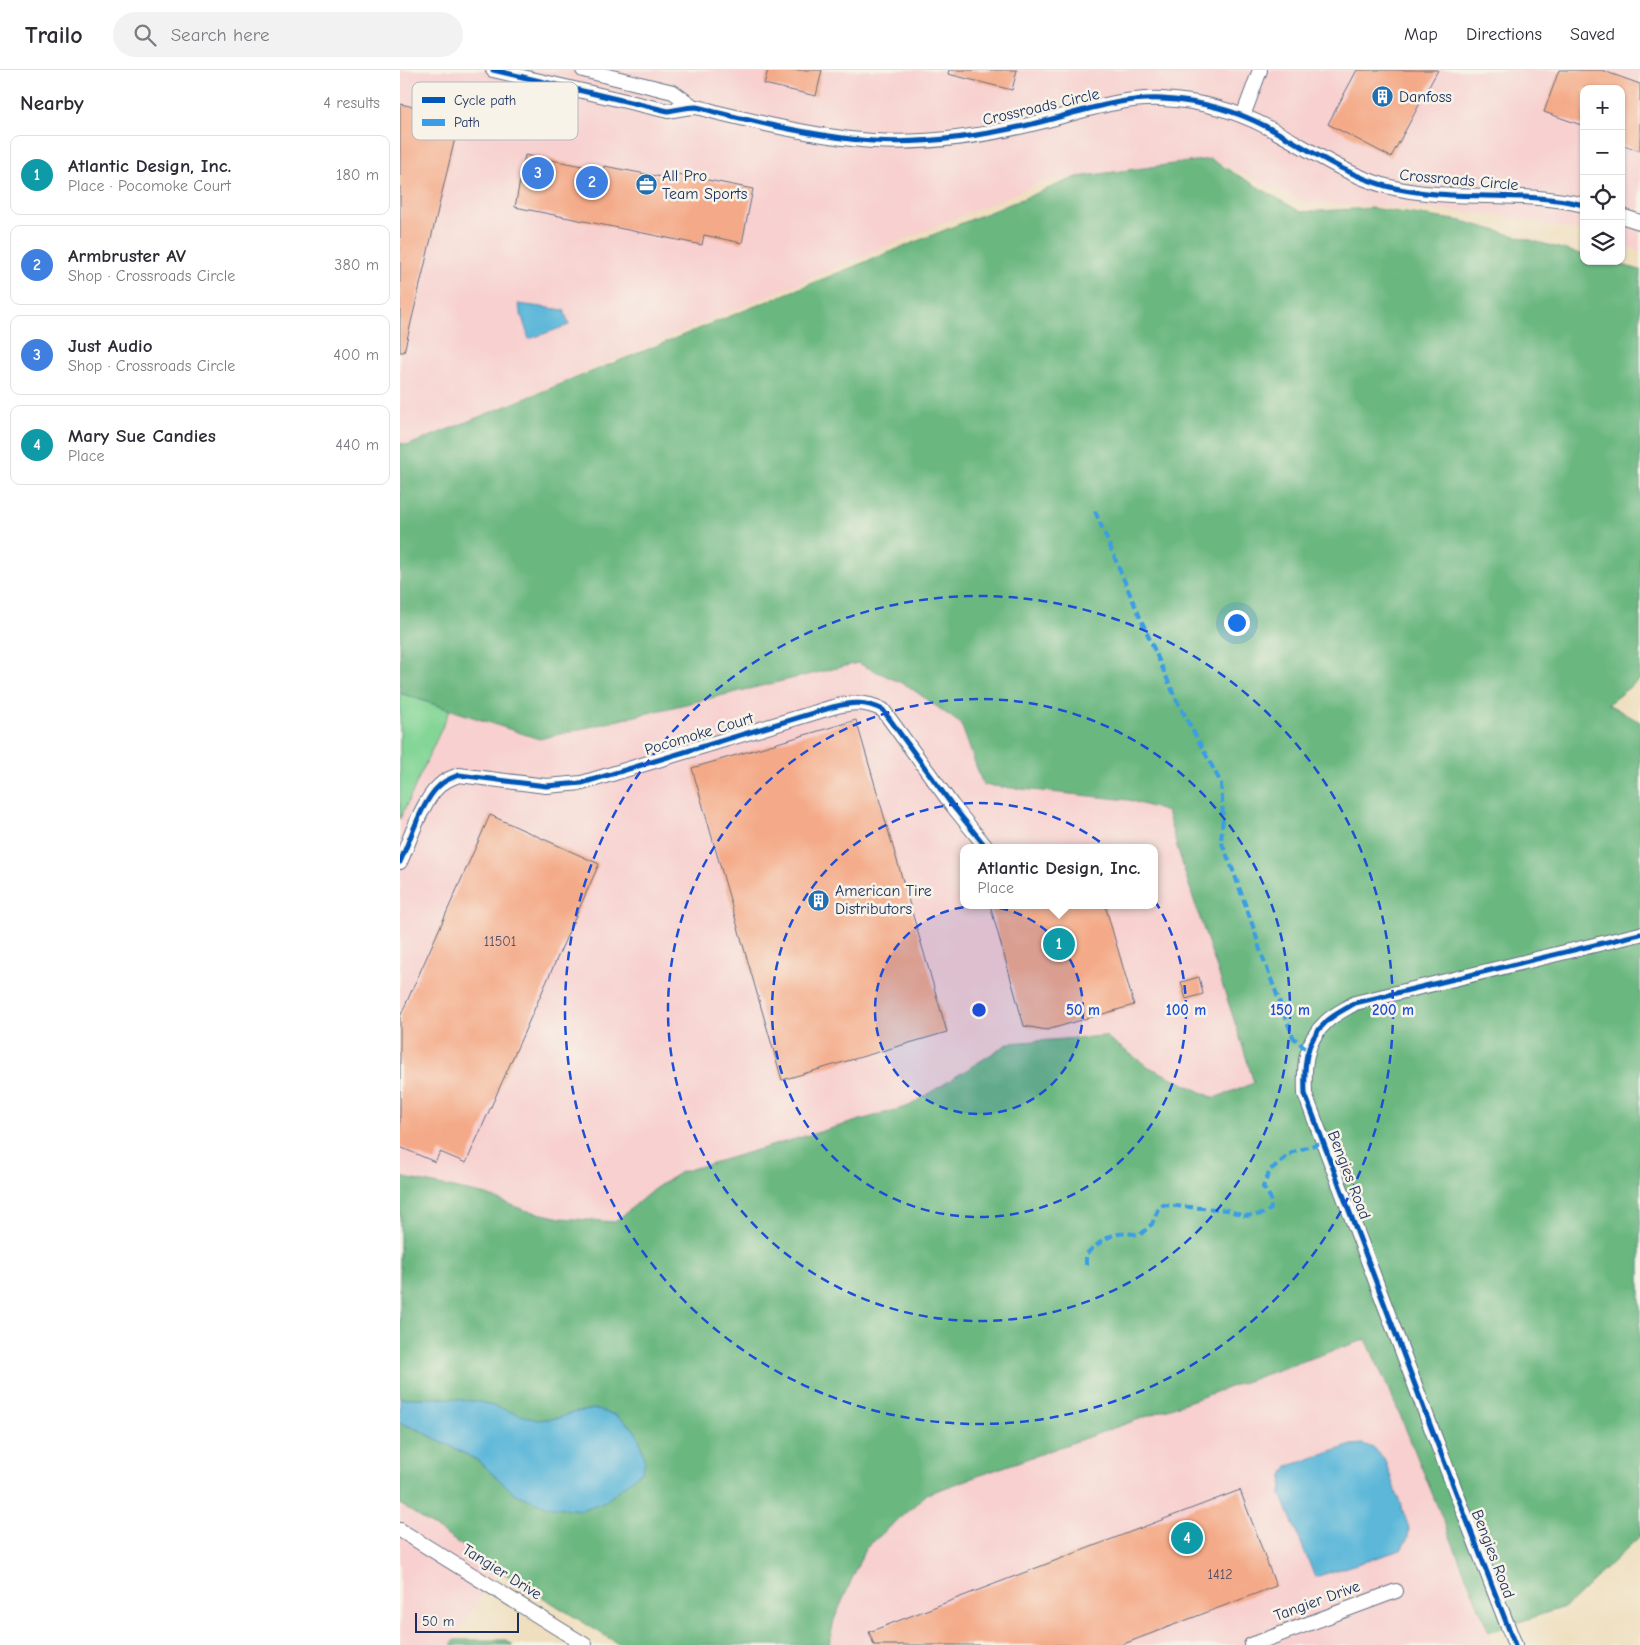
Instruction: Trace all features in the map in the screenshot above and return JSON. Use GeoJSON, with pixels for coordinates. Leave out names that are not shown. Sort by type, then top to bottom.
{"type":"FeatureCollection","features":[{"type":"Feature","properties":{"kind":"street","name":"Crossroads Circle"},"geometry":{"type":"LineString","coordinates":[[493,70],[544,82]]}},
{"type":"Feature","properties":{"kind":"street","name":"Crossroads Circle"},"geometry":{"type":"LineString","coordinates":[[583,70],[673,92],[694,107]]}},
{"type":"Feature","properties":{"kind":"street"},"geometry":{"type":"LineString","coordinates":[[1243,116],[1260,70]]}},
{"type":"Feature","properties":{"kind":"street","name":"Crossroads Circle"},"geometry":{"type":"LineString","coordinates":[[578,90],[668,111],[694,107],[790,129],[872,141],[913,141],[967,137],[1026,125],[1097,106],[1142,99],[1162,99],[1224,109],[1243,116],[1266,126],[1343,169],[1366,180],[1387,186],[1432,193],[1548,199],[1580,204]]}},
{"type":"Feature","properties":{"kind":"street"},"geometry":{"type":"LineString","coordinates":[[1625,217],[1640,222]]}},
{"type":"Feature","properties":{"kind":"street","name":"Pocomoke Court"},"geometry":{"type":"LineString","coordinates":[[400,862],[429,797],[447,779],[459,775],[546,786],[582,783],[833,706],[861,702],[872,704],[883,710],[952,805],[984,844]]}},
{"type":"Feature","properties":{"kind":"street","name":"Bengies Road"},"geometry":{"type":"LineString","coordinates":[[1515,1645],[1305,1094],[1304,1070],[1307,1050],[1326,1022],[1355,1003],[1640,934]]}},
{"type":"Feature","properties":{"kind":"street","name":"Tangier Drive"},"geometry":{"type":"LineString","coordinates":[[400,1530],[585,1645]]}},
{"type":"Feature","properties":{"kind":"street","name":"Tangier Drive"},"geometry":{"type":"LineString","coordinates":[[1251,1645],[1396,1591]]}},
{"type":"Feature","properties":{"kind":"shaded area"},"geometry":{"type":"Polygon","coordinates":[[[400,70],[1640,70],[1640,252],[1625,246],[1625,85],[1580,85],[1580,231],[1493,214],[1305,202],[1210,159],[1045,181],[409,445],[400,443],[400,70]]]}},
{"type":"Feature","properties":{"kind":"shaded area"},"geometry":{"type":"Polygon","coordinates":[[[858,663],[908,686],[961,724],[984,785],[1129,800],[1167,811],[1183,869],[1235,1018],[1254,1083],[1214,1098],[1147,1066],[1105,1036],[1010,1043],[909,1106],[681,1172],[654,1189],[615,1222],[561,1218],[524,1210],[487,1195],[400,1177],[400,819],[450,710],[539,739],[858,663]]]}},
{"type":"Feature","properties":{"kind":"shaded area"},"geometry":{"type":"Polygon","coordinates":[[[1366,1339],[1400,1415],[1494,1645],[829,1645],[834,1620],[865,1549],[927,1494],[1366,1339]]]}},
{"type":"Feature","properties":{"kind":"shaded area"},"geometry":{"type":"Polygon","coordinates":[[[400,1504],[497,1569],[451,1645],[400,1645],[400,1504]]]}},
{"type":"Feature","properties":{"kind":"green space"},"geometry":{"type":"Polygon","coordinates":[[[1210,159],[1301,212],[1371,208],[1462,221],[1580,254],[1580,265],[1622,265],[1640,270],[1640,679],[1608,704],[1640,722],[1640,1536],[1567,1606],[1489,1632],[1400,1415],[1366,1339],[927,1494],[865,1549],[834,1620],[829,1645],[620,1645],[497,1569],[400,1504],[400,1423],[419,1430],[477,1460],[515,1494],[615,1415],[595,1409],[571,1413],[558,1418],[537,1420],[443,1398],[400,1398],[400,1177],[487,1195],[524,1210],[561,1218],[615,1222],[654,1189],[681,1172],[909,1106],[1009,1043],[1105,1036],[1147,1066],[1214,1098],[1254,1083],[1187,880],[1167,812],[1129,800],[983,785],[961,724],[908,686],[858,663],[539,739],[400,693],[400,443],[409,445],[1077,177],[1210,159]]]}},
{"type":"Feature","properties":{"kind":"green space"},"geometry":{"type":"Polygon","coordinates":[[[400,693],[450,710],[400,819],[400,693]]]}},
{"type":"Feature","properties":{"kind":"green space"},"geometry":{"type":"Polygon","coordinates":[[[455,1640],[506,1640],[513,1645],[451,1645],[455,1640]]]}},
{"type":"Feature","properties":{"kind":"water"},"geometry":{"type":"Polygon","coordinates":[[[518,304],[564,310],[569,325],[529,339],[518,304]]]}},
{"type":"Feature","properties":{"kind":"water"},"geometry":{"type":"Polygon","coordinates":[[[400,1398],[443,1398],[480,1402],[537,1420],[558,1418],[571,1413],[595,1409],[615,1415],[633,1428],[639,1438],[645,1462],[642,1471],[606,1501],[581,1510],[546,1506],[515,1494],[477,1460],[419,1430],[400,1423],[400,1398]]]}},
{"type":"Feature","properties":{"kind":"water"},"geometry":{"type":"Polygon","coordinates":[[[1363,1444],[1373,1448],[1384,1458],[1409,1528],[1408,1538],[1401,1550],[1315,1577],[1281,1494],[1283,1475],[1288,1466],[1352,1445],[1363,1444]]]}},
{"type":"Feature","properties":{"kind":"building"},"geometry":{"type":"Polygon","coordinates":[[[768,70],[822,70],[816,96],[764,84],[768,70]]]}},
{"type":"Feature","properties":{"kind":"building"},"geometry":{"type":"Polygon","coordinates":[[[949,70],[1017,70],[1012,90],[948,74],[949,70]]]}},
{"type":"Feature","properties":{"kind":"building","name":"Danfoss"},"geometry":{"type":"Polygon","coordinates":[[[1357,70],[1438,70],[1391,157],[1328,124],[1357,70]]]}},
{"type":"Feature","properties":{"kind":"building"},"geometry":{"type":"Polygon","coordinates":[[[1559,70],[1601,70],[1640,84],[1640,151],[1625,145],[1625,85],[1580,85],[1580,125],[1544,112],[1559,70]]]}},
{"type":"Feature","properties":{"kind":"building"},"geometry":{"type":"Polygon","coordinates":[[[400,104],[412,107],[412,140],[455,140],[404,352],[400,352],[400,104]]]}},
{"type":"Feature","properties":{"kind":"building"},"geometry":{"type":"Polygon","coordinates":[[[525,155],[603,170],[604,166],[677,180],[678,174],[753,189],[742,243],[704,235],[702,245],[515,207],[525,155]]]}},
{"type":"Feature","properties":{"kind":"building","name":"American Tire Distributors"},"geometry":{"type":"Polygon","coordinates":[[[856,720],[947,1032],[782,1080],[692,768],[856,720]]]}},
{"type":"Feature","properties":{"kind":"building"},"geometry":{"type":"Polygon","coordinates":[[[490,815],[599,864],[466,1163],[440,1152],[435,1162],[400,1147],[400,1017],[490,815]]]}},
{"type":"Feature","properties":{"kind":"building"},"geometry":{"type":"Polygon","coordinates":[[[991,909],[1106,909],[1134,1005],[1047,1030],[1024,1026],[991,909]]]}},
{"type":"Feature","properties":{"kind":"building"},"geometry":{"type":"Polygon","coordinates":[[[1199,977],[1203,994],[1186,999],[1181,982],[1199,977]]]}},
{"type":"Feature","properties":{"kind":"building"},"geometry":{"type":"Polygon","coordinates":[[[1240,1490],[1276,1586],[1121,1645],[874,1645],[869,1632],[1240,1490]]]}},
{"type":"Feature","properties":{"kind":"marked path"},"geometry":{"type":"LineString","coordinates":[[1095,511],[1176,699],[1221,783],[1223,817],[1221,841],[1293,1037],[1307,1050]]}},
{"type":"Feature","properties":{"kind":"marked path"},"geometry":{"type":"LineString","coordinates":[[1086,1265],[1086,1254],[1110,1236],[1123,1233],[1140,1235],[1152,1224],[1158,1210],[1163,1205],[1227,1210],[1244,1216],[1262,1214],[1271,1209],[1270,1197],[1263,1187],[1270,1170],[1293,1152],[1323,1142]]}},
{"type":"Feature","properties":{"kind":"cycle path"},"geometry":{"type":"LineString","coordinates":[[493,70],[544,82]]}},
{"type":"Feature","properties":{"kind":"cycle path"},"geometry":{"type":"LineString","coordinates":[[578,90],[668,111],[696,107],[770,125],[834,137],[892,142],[931,140],[990,133],[1128,101],[1145,99],[1176,100],[1216,107],[1255,121],[1355,175],[1386,186],[1435,194],[1510,196],[1559,200],[1580,204]]}},
{"type":"Feature","properties":{"kind":"cycle path"},"geometry":{"type":"LineString","coordinates":[[400,862],[427,801],[439,786],[459,775],[546,786],[582,783],[833,707],[852,703],[870,705],[883,710],[952,805],[984,844]]}},
{"type":"Feature","properties":{"kind":"cycle path"},"geometry":{"type":"LineString","coordinates":[[1515,1645],[1305,1094],[1305,1065],[1309,1046],[1319,1030],[1326,1022],[1355,1003],[1640,934]]}},
{"type":"Feature","properties":{"kind":"place","name":"Danfoss"},"geometry":{"type":"Point","coordinates":[1383,97]}},
{"type":"Feature","properties":{"kind":"place","name":"Just Audio"},"geometry":{"type":"Point","coordinates":[538,173]}},
{"type":"Feature","properties":{"kind":"place","name":"Armbruster AV"},"geometry":{"type":"Point","coordinates":[592,182]}},
{"type":"Feature","properties":{"kind":"place","name":"All Pro Team Sports"},"geometry":{"type":"Point","coordinates":[646,185]}},
{"type":"Feature","properties":{"kind":"place","name":"American Tire Distributors"},"geometry":{"type":"Point","coordinates":[819,900]}},
{"type":"Feature","properties":{"kind":"place","name":"Atlantic Design, Inc."},"geometry":{"type":"Point","coordinates":[1059,944]}},
{"type":"Feature","properties":{"kind":"place","name":"Mary Sue Candies"},"geometry":{"type":"Point","coordinates":[1187,1538]}}]}
